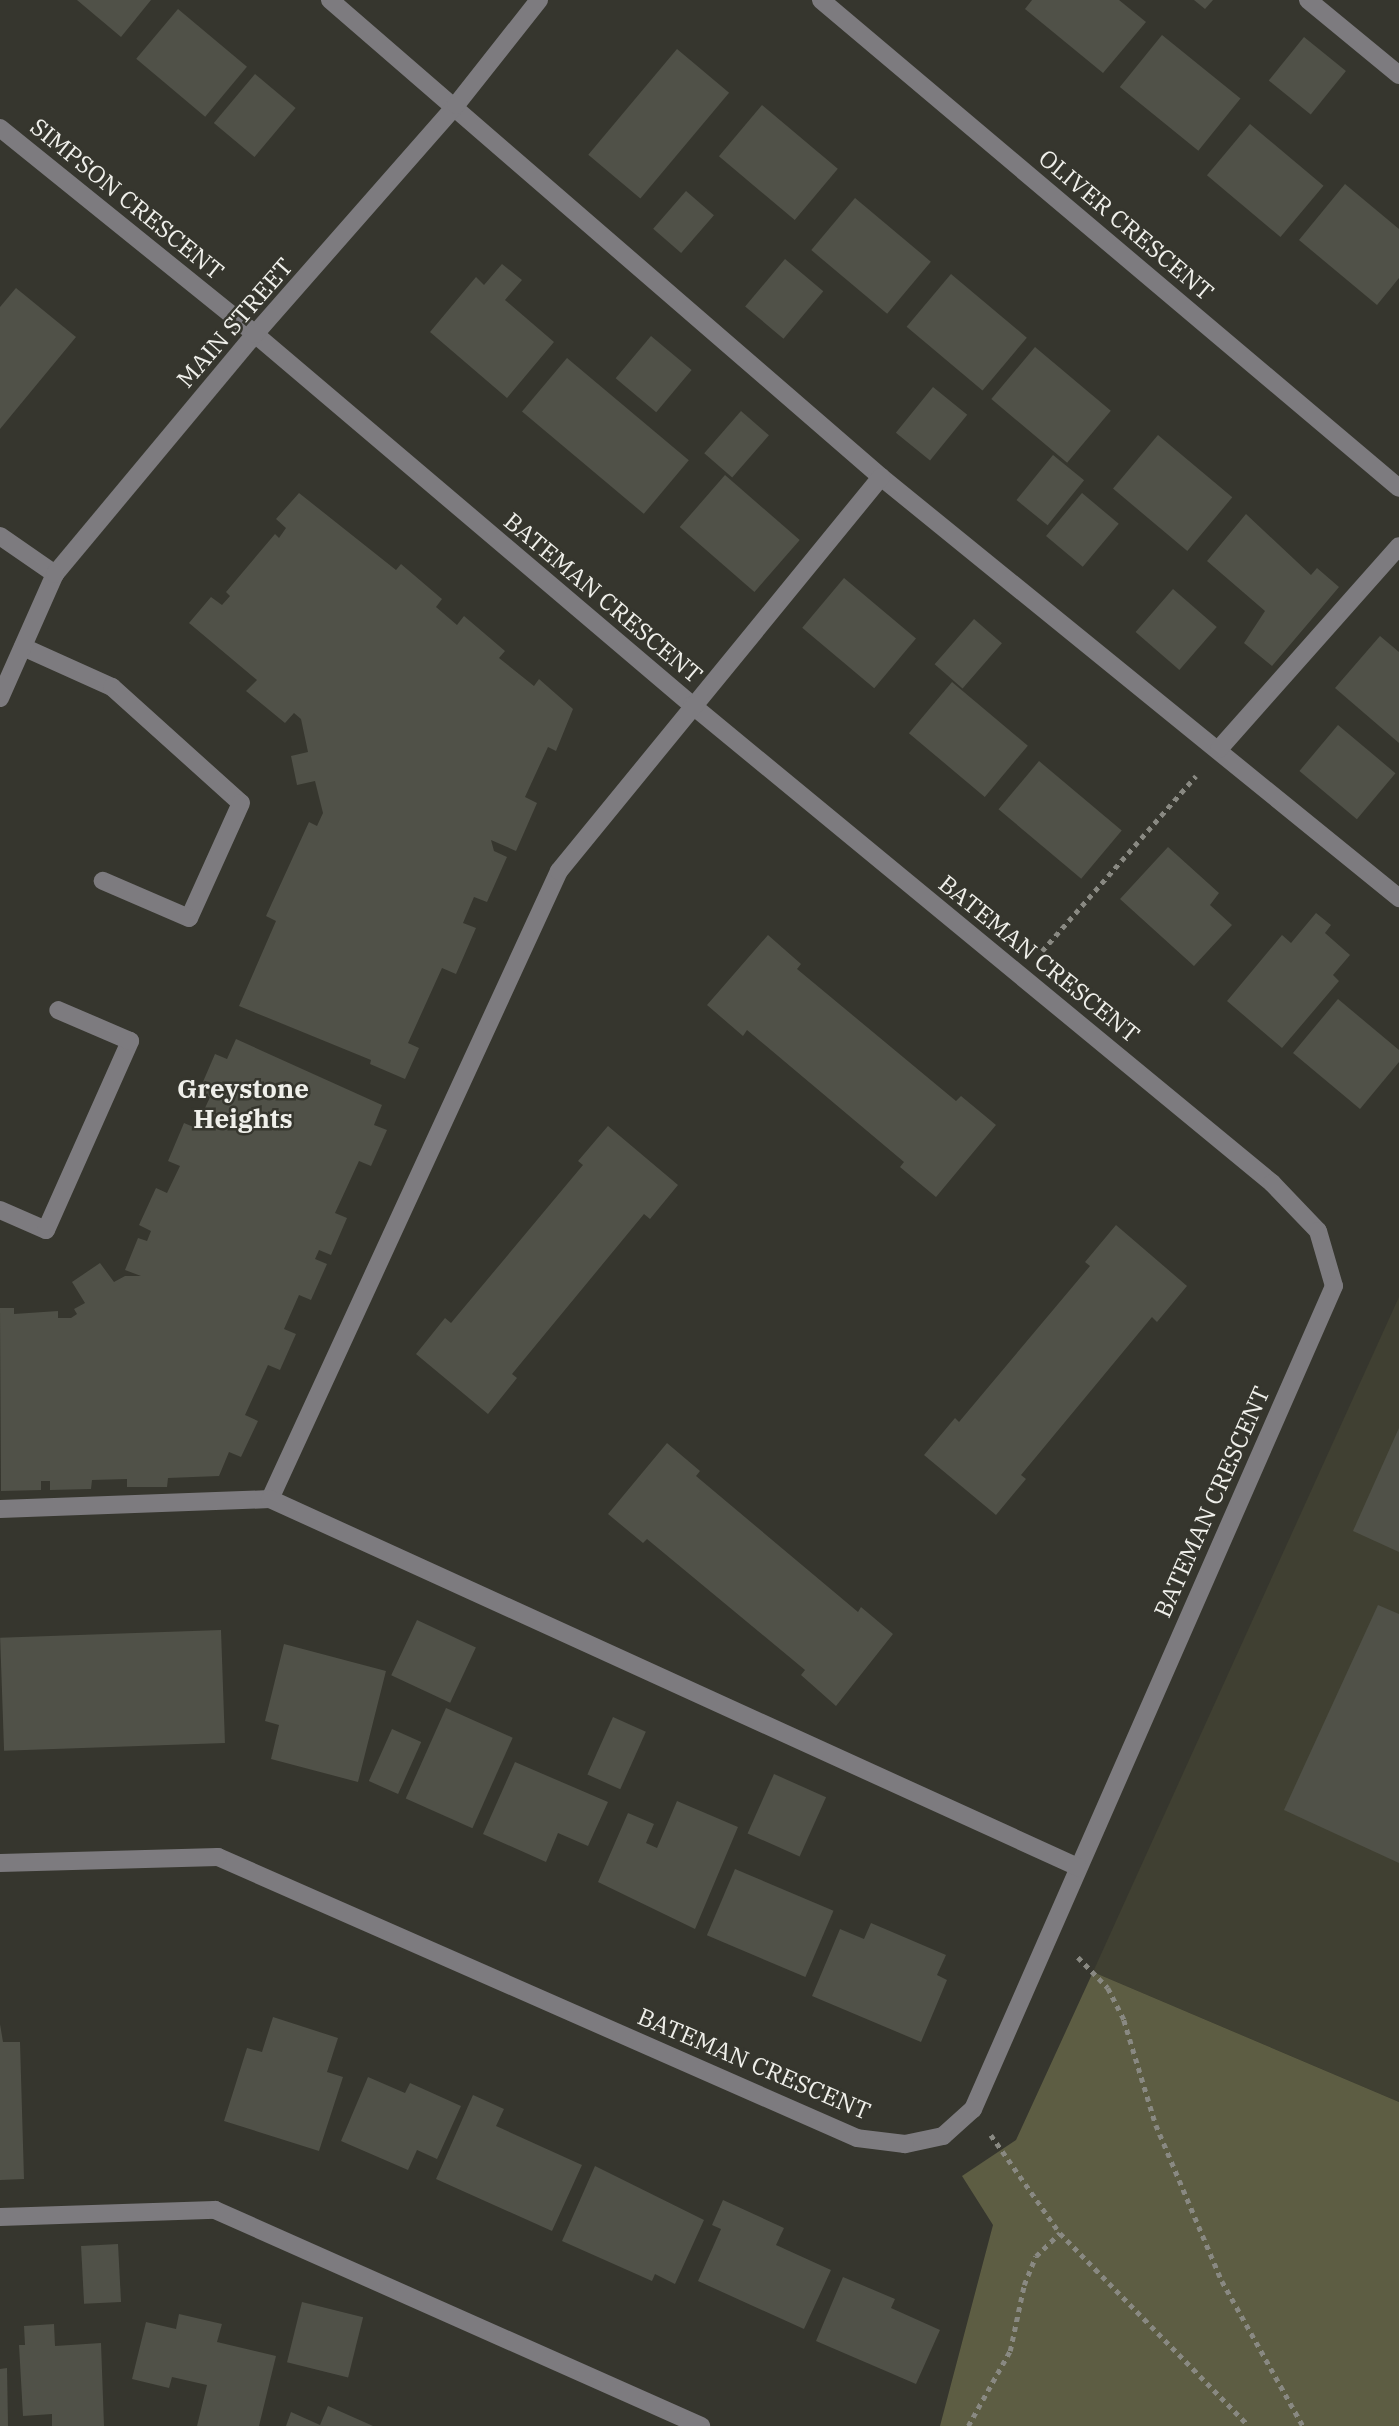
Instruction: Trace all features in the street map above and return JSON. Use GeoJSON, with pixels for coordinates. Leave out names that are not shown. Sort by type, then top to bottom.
{"type":"FeatureCollection","features":[{"type":"Feature","properties":{"kind":"street"},"geometry":{"type":"LineString","coordinates":[[330,0],[456,105],[881,478],[1399,898]]}},
{"type":"Feature","properties":{"kind":"street","name":"MAIN STREET"},"geometry":{"type":"LineString","coordinates":[[0,698],[55,574],[255,334],[456,105],[539,0]]}},
{"type":"Feature","properties":{"kind":"street","name":"OLIVER CRESCENT"},"geometry":{"type":"LineString","coordinates":[[821,0],[1399,488]]}},
{"type":"Feature","properties":{"kind":"street"},"geometry":{"type":"LineString","coordinates":[[1308,0],[1399,75]]}},
{"type":"Feature","properties":{"kind":"street","name":"SIMPSON CRESCENT"},"geometry":{"type":"LineString","coordinates":[[0,128],[255,334]]}},
{"type":"Feature","properties":{"kind":"street","name":"BATEMAN CRESCENT"},"geometry":{"type":"LineString","coordinates":[[0,1863],[218,1857],[858,2138],[905,2144],[943,2136],[972,2109],[1334,1286],[1318,1231],[1272,1183],[692,705],[255,334]]}},
{"type":"Feature","properties":{"kind":"street"},"geometry":{"type":"LineString","coordinates":[[270,1499],[559,870],[881,478]]}},
{"type":"Feature","properties":{"kind":"street"},"geometry":{"type":"LineString","coordinates":[[0,536],[55,574]]}},
{"type":"Feature","properties":{"kind":"street"},"geometry":{"type":"LineString","coordinates":[[1219,750],[1399,547]]}},
{"type":"Feature","properties":{"kind":"street"},"geometry":{"type":"LineString","coordinates":[[23,647],[112,687],[241,803],[190,918],[103,881]]}},
{"type":"Feature","properties":{"kind":"street"},"geometry":{"type":"LineString","coordinates":[[0,1210],[46,1230],[130,1041],[58,1010]]}},
{"type":"Feature","properties":{"kind":"street"},"geometry":{"type":"LineString","coordinates":[[0,1509],[270,1499],[1078,1867]]}},
{"type":"Feature","properties":{"kind":"street"},"geometry":{"type":"LineString","coordinates":[[0,2217],[215,2210],[701,2426]]}},
{"type":"Feature","properties":{"kind":"path"},"geometry":{"type":"LineString","coordinates":[[1045,948],[1219,750]]}},
{"type":"Feature","properties":{"kind":"path"},"geometry":{"type":"LineString","coordinates":[[1077,1956],[1108,1988],[1124,2020],[1156,2125],[1223,2281],[1303,2426]]}},
{"type":"Feature","properties":{"kind":"path"},"geometry":{"type":"LineString","coordinates":[[993,2137],[1060,2233],[1249,2426]]}},
{"type":"Feature","properties":{"kind":"path"},"geometry":{"type":"LineString","coordinates":[[968,2426],[1010,2351],[1024,2285],[1036,2256],[1060,2233]]}},
{"type":"Feature","properties":{"kind":"shaded area"},"geometry":{"type":"Polygon","coordinates":[[[1399,1297],[1399,2102],[1093,1972],[1399,1297]]]}},
{"type":"Feature","properties":{"kind":"green space"},"geometry":{"type":"Polygon","coordinates":[[[1093,1972],[1399,2102],[1399,2426],[940,2426],[993,2225],[962,2176],[1016,2140],[1093,1972]]]}},
{"type":"Feature","properties":{"kind":"building"},"geometry":{"type":"Polygon","coordinates":[[[77,0],[151,0],[121,37],[77,0]]]}},
{"type":"Feature","properties":{"kind":"building"},"geometry":{"type":"Polygon","coordinates":[[[1032,0],[1119,0],[1146,22],[1103,73],[1025,9],[1032,0]]]}},
{"type":"Feature","properties":{"kind":"building"},"geometry":{"type":"Polygon","coordinates":[[[1194,0],[1213,0],[1205,9],[1194,0]]]}},
{"type":"Feature","properties":{"kind":"building"},"geometry":{"type":"Polygon","coordinates":[[[178,9],[247,67],[205,117],[136,59],[178,9]]]}},
{"type":"Feature","properties":{"kind":"building"},"geometry":{"type":"Polygon","coordinates":[[[1162,35],[1240,99],[1198,151],[1120,87],[1162,35]]]}},
{"type":"Feature","properties":{"kind":"building"},"geometry":{"type":"Polygon","coordinates":[[[1304,37],[1346,71],[1311,115],[1269,81],[1304,37]]]}},
{"type":"Feature","properties":{"kind":"building"},"geometry":{"type":"Polygon","coordinates":[[[677,49],[729,93],[640,198],[588,155],[677,49]]]}},
{"type":"Feature","properties":{"kind":"building"},"geometry":{"type":"Polygon","coordinates":[[[255,74],[296,108],[254,157],[214,123],[255,74]]]}},
{"type":"Feature","properties":{"kind":"building"},"geometry":{"type":"Polygon","coordinates":[[[762,105],[838,169],[795,220],[719,156],[762,105]]]}},
{"type":"Feature","properties":{"kind":"building"},"geometry":{"type":"Polygon","coordinates":[[[1250,124],[1324,186],[1280,237],[1207,175],[1250,124]]]}},
{"type":"Feature","properties":{"kind":"building"},"geometry":{"type":"Polygon","coordinates":[[[1345,184],[1399,229],[1399,278],[1377,305],[1299,240],[1345,184]]]}},
{"type":"Feature","properties":{"kind":"building"},"geometry":{"type":"Polygon","coordinates":[[[686,191],[714,215],[681,253],[653,229],[686,191]]]}},
{"type":"Feature","properties":{"kind":"building"},"geometry":{"type":"Polygon","coordinates":[[[855,198],[931,262],[887,314],[811,250],[855,198]]]}},
{"type":"Feature","properties":{"kind":"building"},"geometry":{"type":"Polygon","coordinates":[[[785,259],[823,291],[783,339],[745,306],[785,259]]]}},
{"type":"Feature","properties":{"kind":"building"},"geometry":{"type":"Polygon","coordinates":[[[502,264],[522,280],[505,300],[554,342],[507,398],[430,332],[476,277],[484,285],[502,264]]]}},
{"type":"Feature","properties":{"kind":"building"},"geometry":{"type":"Polygon","coordinates":[[[951,274],[1027,338],[982,390],[907,327],[951,274]]]}},
{"type":"Feature","properties":{"kind":"building"},"geometry":{"type":"Polygon","coordinates":[[[16,288],[76,337],[0,429],[0,307],[16,288]]]}},
{"type":"Feature","properties":{"kind":"building"},"geometry":{"type":"Polygon","coordinates":[[[651,336],[692,370],[656,412],[616,378],[651,336]]]}},
{"type":"Feature","properties":{"kind":"building"},"geometry":{"type":"Polygon","coordinates":[[[1035,347],[1111,411],[1067,463],[991,399],[1035,347]]]}},
{"type":"Feature","properties":{"kind":"building"},"geometry":{"type":"Polygon","coordinates":[[[567,358],[689,460],[644,514],[522,412],[567,358]]]}},
{"type":"Feature","properties":{"kind":"building"},"geometry":{"type":"Polygon","coordinates":[[[933,387],[967,415],[930,461],[896,433],[933,387]]]}},
{"type":"Feature","properties":{"kind":"building"},"geometry":{"type":"Polygon","coordinates":[[[741,411],[769,435],[732,478],[704,453],[741,411]]]}},
{"type":"Feature","properties":{"kind":"building"},"geometry":{"type":"Polygon","coordinates":[[[1158,435],[1232,497],[1187,551],[1113,489],[1158,435]]]}},
{"type":"Feature","properties":{"kind":"building"},"geometry":{"type":"Polygon","coordinates":[[[1053,455],[1084,480],[1048,525],[1016,500],[1053,455]]]}},
{"type":"Feature","properties":{"kind":"building"},"geometry":{"type":"Polygon","coordinates":[[[725,475],[800,540],[754,592],[680,527],[725,475]]]}},
{"type":"Feature","properties":{"kind":"building"},"geometry":{"type":"Polygon","coordinates":[[[299,493],[396,570],[401,564],[442,599],[436,607],[457,625],[464,616],[505,651],[499,658],[534,686],[539,679],[573,709],[556,751],[548,747],[525,797],[537,803],[516,851],[491,840],[494,851],[507,857],[487,902],[474,897],[463,923],[476,928],[456,974],[442,968],[408,1043],[419,1048],[405,1079],[370,1064],[371,1060],[239,1006],[276,921],[266,916],[309,822],[317,826],[323,813],[315,781],[297,785],[291,756],[308,752],[301,719],[294,713],[285,723],[246,691],[257,680],[189,623],[211,597],[222,605],[230,596],[226,592],[275,534],[279,538],[286,528],[276,519],[299,493]]]}},
{"type":"Feature","properties":{"kind":"building"},"geometry":{"type":"Polygon","coordinates":[[[1082,493],[1119,524],[1083,567],[1046,536],[1082,493]]]}},
{"type":"Feature","properties":{"kind":"building"},"geometry":{"type":"Polygon","coordinates":[[[1246,514],[1311,575],[1317,568],[1339,587],[1272,666],[1244,643],[1265,611],[1207,561],[1246,514]]]}},
{"type":"Feature","properties":{"kind":"building"},"geometry":{"type":"Polygon","coordinates":[[[844,578],[916,638],[874,688],[802,628],[844,578]]]}},
{"type":"Feature","properties":{"kind":"building"},"geometry":{"type":"Polygon","coordinates":[[[1173,589],[1217,627],[1179,670],[1136,632],[1173,589]]]}},
{"type":"Feature","properties":{"kind":"building"},"geometry":{"type":"Polygon","coordinates":[[[974,619],[1002,643],[963,689],[935,664],[974,619]]]}},
{"type":"Feature","properties":{"kind":"building"},"geometry":{"type":"Polygon","coordinates":[[[1380,636],[1399,652],[1399,743],[1335,688],[1380,636]]]}},
{"type":"Feature","properties":{"kind":"building"},"geometry":{"type":"Polygon","coordinates":[[[952,682],[1028,746],[985,797],[909,733],[952,682]]]}},
{"type":"Feature","properties":{"kind":"building"},"geometry":{"type":"Polygon","coordinates":[[[1338,725],[1395,773],[1357,819],[1299,771],[1338,725]]]}},
{"type":"Feature","properties":{"kind":"building"},"geometry":{"type":"Polygon","coordinates":[[[1039,761],[1122,830],[1081,879],[999,809],[1039,761]]]}},
{"type":"Feature","properties":{"kind":"building"},"geometry":{"type":"Polygon","coordinates":[[[1168,847],[1219,893],[1210,905],[1232,925],[1194,966],[1120,899],[1168,847]]]}},
{"type":"Feature","properties":{"kind":"building"},"geometry":{"type":"Polygon","coordinates":[[[1316,913],[1331,925],[1325,933],[1350,955],[1333,975],[1339,981],[1282,1048],[1227,1001],[1282,935],[1291,943],[1316,913]]]}},
{"type":"Feature","properties":{"kind":"building"},"geometry":{"type":"Polygon","coordinates":[[[768,935],[801,964],[797,969],[956,1101],[961,1096],[996,1125],[936,1197],[900,1167],[904,1162],[747,1030],[743,1036],[707,1005],[768,935]]]}},
{"type":"Feature","properties":{"kind":"building"},"geometry":{"type":"Polygon","coordinates":[[[1338,999],[1399,1050],[1399,1062],[1360,1109],[1293,1053],[1338,999]]]}},
{"type":"Feature","properties":{"kind":"building"},"geometry":{"type":"Polygon","coordinates":[[[236,1039],[382,1105],[374,1125],[387,1130],[371,1166],[359,1161],[335,1213],[347,1218],[331,1255],[319,1250],[315,1259],[327,1264],[311,1300],[299,1295],[284,1329],[296,1334],[280,1370],[268,1365],[245,1415],[258,1421],[241,1457],[229,1452],[219,1476],[168,1478],[167,1487],[127,1487],[127,1479],[92,1480],[91,1489],[50,1490],[50,1481],[41,1481],[41,1490],[1,1491],[0,1308],[14,1308],[14,1314],[58,1311],[58,1318],[71,1318],[77,1314],[74,1309],[85,1303],[72,1282],[100,1263],[114,1282],[125,1276],[141,1276],[125,1270],[138,1238],[147,1241],[151,1231],[139,1225],[156,1188],[167,1193],[180,1166],[168,1161],[184,1123],[196,1128],[210,1097],[199,1091],[215,1054],[227,1059],[236,1039]]]}},
{"type":"Feature","properties":{"kind":"building"},"geometry":{"type":"Polygon","coordinates":[[[608,1126],[678,1185],[650,1219],[644,1214],[512,1374],[517,1378],[488,1414],[416,1354],[445,1318],[451,1323],[583,1165],[578,1161],[608,1126]]]}},
{"type":"Feature","properties":{"kind":"building"},"geometry":{"type":"Polygon","coordinates":[[[1116,1225],[1187,1286],[1157,1322],[1152,1317],[1021,1475],[1026,1479],[996,1515],[924,1455],[955,1418],[959,1422],[1090,1266],[1085,1262],[1116,1225]]]}},
{"type":"Feature","properties":{"kind":"building"},"geometry":{"type":"Polygon","coordinates":[[[1399,1428],[1399,1552],[1353,1531],[1399,1428]]]}},
{"type":"Feature","properties":{"kind":"building"},"geometry":{"type":"Polygon","coordinates":[[[667,1443],[700,1471],[696,1476],[858,1612],[861,1607],[893,1634],[836,1706],[801,1675],[805,1670],[647,1539],[643,1543],[608,1514],[667,1443]]]}},
{"type":"Feature","properties":{"kind":"building"},"geometry":{"type":"Polygon","coordinates":[[[1378,1605],[1399,1614],[1399,1863],[1284,1810],[1378,1605]]]}},
{"type":"Feature","properties":{"kind":"building"},"geometry":{"type":"Polygon","coordinates":[[[417,1620],[476,1647],[450,1703],[391,1675],[417,1620]]]}},
{"type":"Feature","properties":{"kind":"building"},"geometry":{"type":"Polygon","coordinates":[[[221,1630],[225,1743],[4,1751],[0,1638],[221,1630]]]}},
{"type":"Feature","properties":{"kind":"building"},"geometry":{"type":"Polygon","coordinates":[[[284,1644],[386,1671],[358,1782],[271,1759],[279,1725],[265,1721],[284,1644]]]}},
{"type":"Feature","properties":{"kind":"building"},"geometry":{"type":"Polygon","coordinates":[[[446,1708],[513,1738],[472,1828],[406,1798],[446,1708]]]}},
{"type":"Feature","properties":{"kind":"building"},"geometry":{"type":"Polygon","coordinates":[[[613,1717],[646,1732],[620,1789],[587,1775],[613,1717]]]}},
{"type":"Feature","properties":{"kind":"building"},"geometry":{"type":"Polygon","coordinates":[[[392,1729],[421,1742],[398,1794],[369,1781],[392,1729]]]}},
{"type":"Feature","properties":{"kind":"building"},"geometry":{"type":"Polygon","coordinates":[[[515,1762],[608,1802],[588,1846],[558,1833],[546,1862],[483,1834],[515,1762]]]}},
{"type":"Feature","properties":{"kind":"building"},"geometry":{"type":"Polygon","coordinates":[[[774,1774],[826,1797],[800,1857],[748,1833],[774,1774]]]}},
{"type":"Feature","properties":{"kind":"building"},"geometry":{"type":"Polygon","coordinates":[[[677,1801],[738,1827],[695,1929],[598,1882],[628,1813],[654,1824],[646,1843],[657,1848],[677,1801]]]}},
{"type":"Feature","properties":{"kind":"building"},"geometry":{"type":"Polygon","coordinates":[[[735,1869],[833,1911],[805,1977],[707,1935],[735,1869]]]}},
{"type":"Feature","properties":{"kind":"building"},"geometry":{"type":"Polygon","coordinates":[[[871,1923],[946,1955],[937,1975],[947,1980],[921,2042],[812,1996],[840,1929],[864,1939],[871,1923]]]}},
{"type":"Feature","properties":{"kind":"building"},"geometry":{"type":"Polygon","coordinates":[[[273,2017],[338,2038],[327,2072],[343,2077],[319,2151],[224,2121],[247,2048],[262,2052],[273,2017]]]}},
{"type":"Feature","properties":{"kind":"building"},"geometry":{"type":"Polygon","coordinates":[[[0,2024],[3,2042],[20,2042],[24,2179],[0,2180],[0,2024]]]}},
{"type":"Feature","properties":{"kind":"building"},"geometry":{"type":"Polygon","coordinates":[[[368,2077],[405,2093],[410,2083],[461,2106],[437,2159],[417,2150],[408,2170],[341,2141],[368,2077]]]}},
{"type":"Feature","properties":{"kind":"building"},"geometry":{"type":"Polygon","coordinates":[[[473,2095],[504,2109],[496,2126],[582,2165],[552,2231],[436,2179],[473,2095]]]}},
{"type":"Feature","properties":{"kind":"building"},"geometry":{"type":"Polygon","coordinates":[[[595,2166],[704,2220],[675,2284],[655,2274],[652,2281],[562,2241],[595,2166]]]}},
{"type":"Feature","properties":{"kind":"building"},"geometry":{"type":"Polygon","coordinates":[[[723,2200],[784,2228],[776,2245],[831,2270],[804,2329],[698,2281],[721,2229],[712,2225],[723,2200]]]}},
{"type":"Feature","properties":{"kind":"building"},"geometry":{"type":"Polygon","coordinates":[[[118,2244],[121,2302],[84,2304],[81,2246],[118,2244]]]}},
{"type":"Feature","properties":{"kind":"building"},"geometry":{"type":"Polygon","coordinates":[[[843,2277],[895,2299],[891,2308],[940,2330],[916,2384],[816,2341],[843,2277]]]}},
{"type":"Feature","properties":{"kind":"building"},"geometry":{"type":"Polygon","coordinates":[[[302,2302],[363,2317],[348,2377],[287,2362],[302,2302]]]}},
{"type":"Feature","properties":{"kind":"building"},"geometry":{"type":"Polygon","coordinates":[[[179,2314],[222,2324],[217,2342],[276,2356],[259,2426],[197,2426],[207,2385],[172,2377],[169,2388],[132,2379],[146,2322],[176,2329],[179,2314]]]}},
{"type":"Feature","properties":{"kind":"building"},"geometry":{"type":"Polygon","coordinates":[[[54,2324],[55,2346],[101,2343],[104,2426],[52,2426],[52,2414],[23,2416],[19,2345],[25,2345],[24,2326],[54,2324]]]}},
{"type":"Feature","properties":{"kind":"building"},"geometry":{"type":"Polygon","coordinates":[[[7,2368],[8,2426],[0,2426],[0,2369],[7,2368]]]}},
{"type":"Feature","properties":{"kind":"building"},"geometry":{"type":"Polygon","coordinates":[[[328,2406],[373,2426],[286,2426],[291,2412],[320,2425],[328,2406]]]}},
{"type":"Feature","properties":{"kind":"district","name":"Greystone Heights"},"geometry":{"type":"Point","coordinates":[243,1104]}}]}
